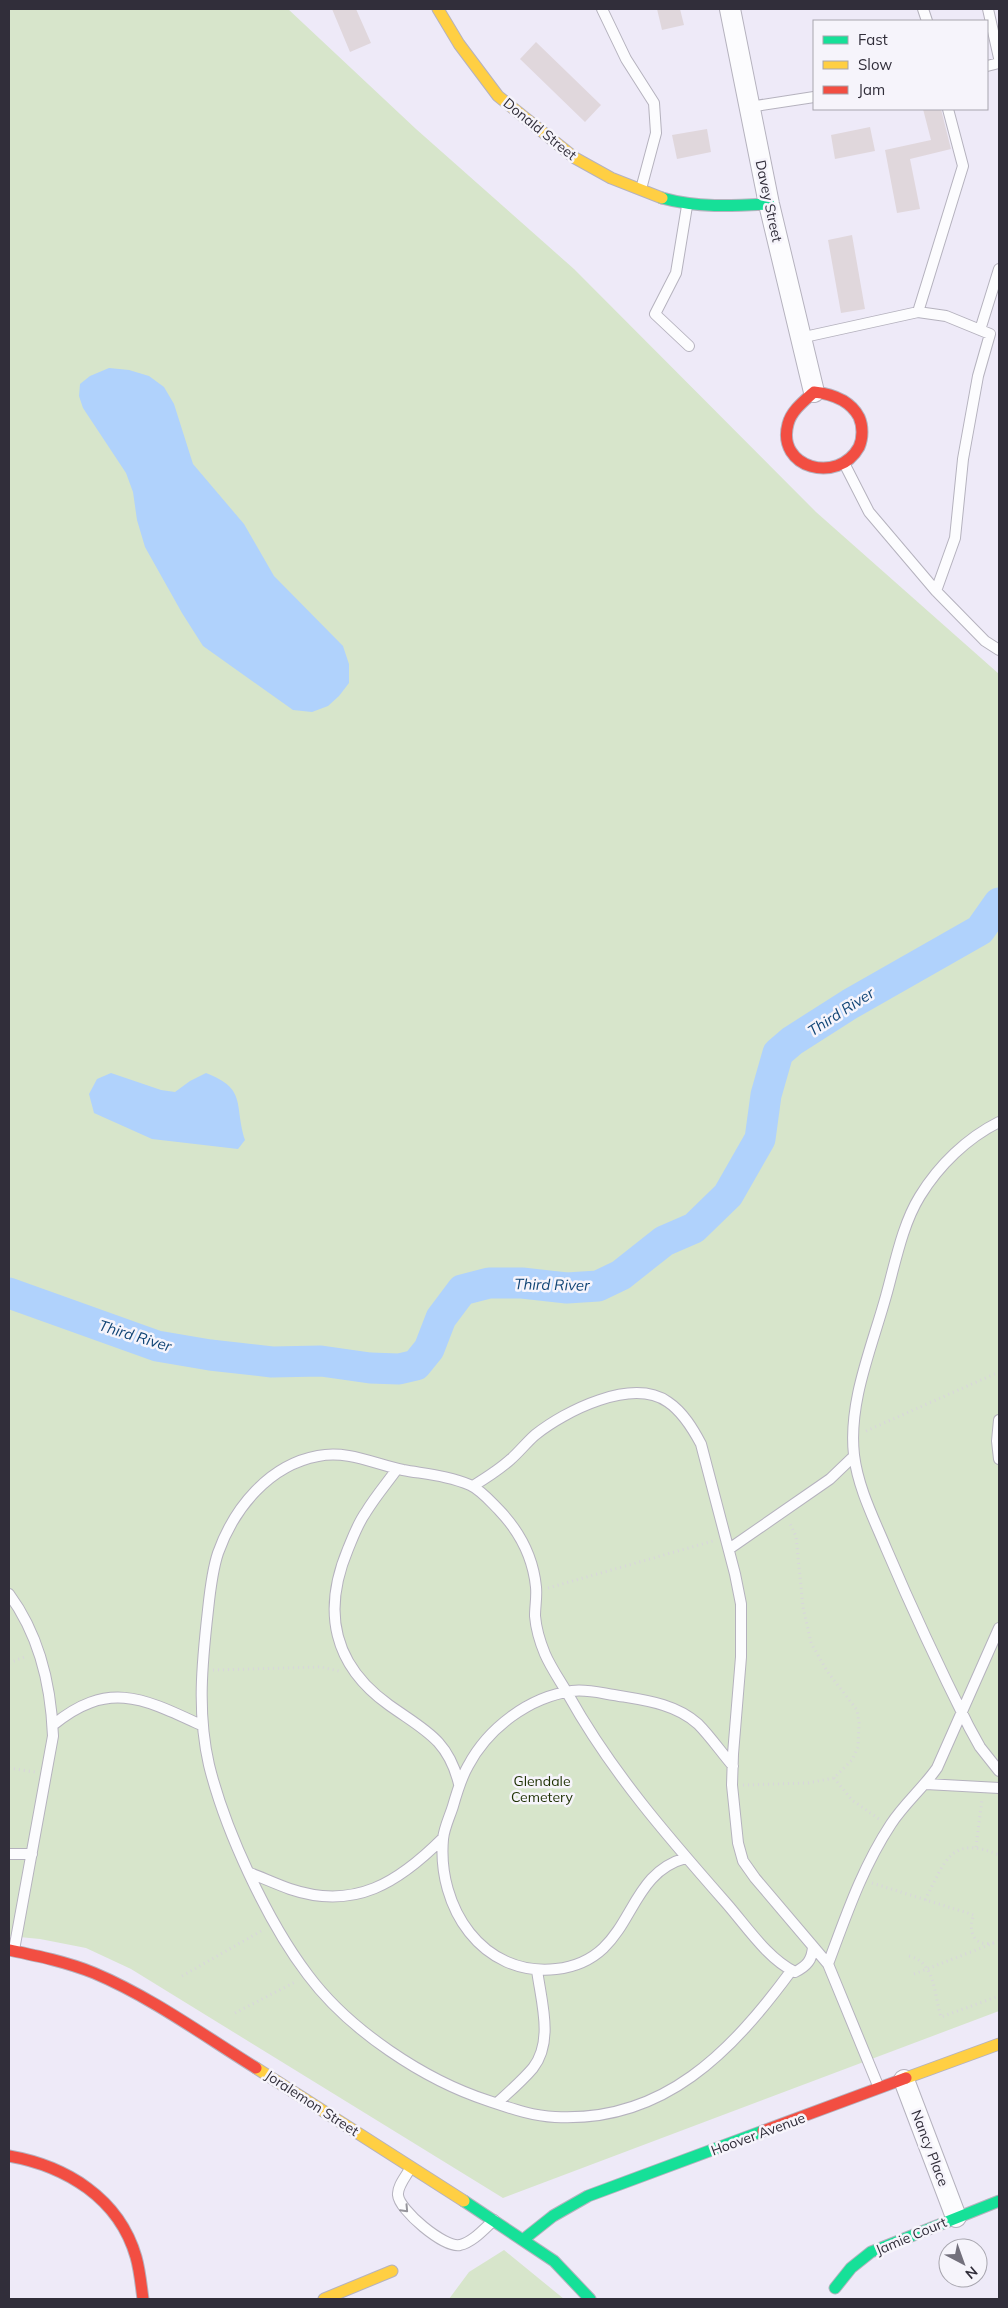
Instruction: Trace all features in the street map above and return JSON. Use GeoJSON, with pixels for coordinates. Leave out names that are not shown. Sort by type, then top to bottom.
{"type":"FeatureCollection","features":[{"type":"Feature","properties":{"kind":"street","name":"Donald Street"},"geometry":{"type":"LineString","coordinates":[[438,9],[459,44],[498,96],[575,158],[610,178],[688,205],[768,204]]}},
{"type":"Feature","properties":{"kind":"street","name":"Davey Street"},"geometry":{"type":"LineString","coordinates":[[730,9],[768,204],[814,392]]}},
{"type":"Feature","properties":{"kind":"street"},"geometry":{"type":"LineString","coordinates":[[814,392],[835,395],[850,405],[861,421],[861,439],[856,455],[845,465],[829,469],[812,467],[796,460],[787,445],[787,425],[799,407],[814,392]]}},
{"type":"Feature","properties":{"kind":"street","name":"Joralemon Street"},"geometry":{"type":"LineString","coordinates":[[11,1951],[51,1959],[94,1973],[160,2007],[524,2239],[554,2261],[590,2299]]}},
{"type":"Feature","properties":{"kind":"street","name":"Hoover Avenue"},"geometry":{"type":"LineString","coordinates":[[524,2239],[553,2216],[588,2196],[880,2090],[999,2044]]}},
{"type":"Feature","properties":{"kind":"street","name":"Nancy Place"},"geometry":{"type":"LineString","coordinates":[[904,2080],[956,2217]]}},
{"type":"Feature","properties":{"kind":"street"},"geometry":{"type":"LineString","coordinates":[[9,2156],[25,2158],[76,2179],[108,2204],[124,2226],[134,2250],[143,2299]]}},
{"type":"Feature","properties":{"kind":"street","name":"Jamie Court"},"geometry":{"type":"LineString","coordinates":[[835,2288],[851,2268],[871,2252],[999,2201]]}},
{"type":"Feature","properties":{"kind":"street"},"geometry":{"type":"LineString","coordinates":[[324,2299],[392,2271]]}},
{"type":"Feature","properties":{"kind":"lane"},"geometry":{"type":"LineString","coordinates":[[602,9],[626,59],[654,102],[656,133],[641,190]]}},
{"type":"Feature","properties":{"kind":"lane"},"geometry":{"type":"LineString","coordinates":[[988,9],[999,58]]}},
{"type":"Feature","properties":{"kind":"lane"},"geometry":{"type":"LineString","coordinates":[[749,107],[813,97]]}},
{"type":"Feature","properties":{"kind":"lane"},"geometry":{"type":"LineString","coordinates":[[918,312],[963,166],[948,110]]}},
{"type":"Feature","properties":{"kind":"lane"},"geometry":{"type":"LineString","coordinates":[[688,205],[676,273],[655,314],[689,346]]}},
{"type":"Feature","properties":{"kind":"lane"},"geometry":{"type":"LineString","coordinates":[[980,330],[999,269]]}},
{"type":"Feature","properties":{"kind":"lane"},"geometry":{"type":"LineString","coordinates":[[800,338],[918,312],[946,316],[990,334],[978,376],[963,459],[955,538],[936,591]]}},
{"type":"Feature","properties":{"kind":"lane"},"geometry":{"type":"LineString","coordinates":[[845,465],[869,512],[936,591],[985,641],[999,650]]}},
{"type":"Feature","properties":{"kind":"lane"},"geometry":{"type":"LineString","coordinates":[[999,1122],[980,1132],[953,1155],[936,1174],[920,1197],[907,1226],[896,1261],[860,1388],[854,1437],[854,1456],[866,1501],[899,1578],[980,1747],[999,1771]]}},
{"type":"Feature","properties":{"kind":"lane"},"geometry":{"type":"LineString","coordinates":[[473,1486],[502,1466],[536,1435],[563,1416],[615,1395],[632,1393],[657,1396],[669,1402],[690,1425],[701,1444],[737,1582],[742,1625],[732,1785],[738,1843],[743,1861],[828,1964],[880,2090]]}},
{"type":"Feature","properties":{"kind":"lane"},"geometry":{"type":"LineString","coordinates":[[999,1420],[997,1440],[999,1459]]}},
{"type":"Feature","properties":{"kind":"lane"},"geometry":{"type":"LineString","coordinates":[[791,1970],[746,2030],[719,2056],[692,2077],[662,2095],[629,2108],[580,2116],[553,2117],[522,2111],[479,2098],[425,2072],[391,2051],[346,2017],[308,1975],[275,1924],[234,1837],[210,1770],[201,1724],[202,1670],[210,1586],[218,1552],[236,1518],[254,1492],[274,1473],[292,1464],[323,1454],[345,1454],[473,1486],[507,1518],[527,1548],[537,1592],[535,1614],[545,1656],[600,1749],[626,1785],[686,1858],[776,1960],[795,1972],[805,1967],[812,1958],[813,1947]]}},
{"type":"Feature","properties":{"kind":"lane"},"geometry":{"type":"LineString","coordinates":[[729,1550],[830,1479],[854,1456]]}},
{"type":"Feature","properties":{"kind":"lane"},"geometry":{"type":"LineString","coordinates":[[397,1468],[365,1512],[344,1558],[335,1587],[334,1625],[346,1661],[360,1678],[390,1706],[432,1734],[454,1765],[459,1784]]}},
{"type":"Feature","properties":{"kind":"lane"},"geometry":{"type":"LineString","coordinates":[[9,1594],[26,1621],[39,1652],[48,1686],[53,1726],[53,1736],[32,1854],[11,1951]]}},
{"type":"Feature","properties":{"kind":"lane"},"geometry":{"type":"LineString","coordinates":[[828,1964],[860,1879],[889,1827],[926,1784],[937,1768],[976,1685],[999,1628]]}},
{"type":"Feature","properties":{"kind":"lane"},"geometry":{"type":"LineString","coordinates":[[686,1858],[667,1866],[650,1879],[641,1890],[630,1913],[615,1936],[594,1956],[576,1965],[537,1970],[519,1967],[498,1958],[483,1948],[470,1935],[448,1891],[443,1862],[443,1838],[459,1784],[468,1765],[482,1746],[517,1712],[537,1702],[567,1692],[588,1690],[646,1700],[683,1713],[698,1724],[732,1766]]}},
{"type":"Feature","properties":{"kind":"lane"},"geometry":{"type":"LineString","coordinates":[[53,1726],[96,1699],[115,1698],[136,1698],[156,1704],[201,1724]]}},
{"type":"Feature","properties":{"kind":"lane"},"geometry":{"type":"LineString","coordinates":[[926,1784],[999,1788]]}},
{"type":"Feature","properties":{"kind":"lane"},"geometry":{"type":"LineString","coordinates":[[250,1873],[291,1890],[325,1895],[366,1892],[407,1871],[443,1838]]}},
{"type":"Feature","properties":{"kind":"lane"},"geometry":{"type":"LineString","coordinates":[[9,1854],[32,1854]]}},
{"type":"Feature","properties":{"kind":"lane"},"geometry":{"type":"LineString","coordinates":[[497,2103],[534,2066],[543,2050],[545,2031],[537,1970]]}},
{"type":"Feature","properties":{"kind":"lane"},"geometry":{"type":"LineString","coordinates":[[412,2166],[397,2191],[399,2203],[441,2240],[452,2245],[461,2245],[476,2236],[494,2220]]}},
{"type":"Feature","properties":{"kind":"path"},"geometry":{"type":"LineString","coordinates":[[854,1437],[999,1372]]}},
{"type":"Feature","properties":{"kind":"path"},"geometry":{"type":"LineString","coordinates":[[732,1785],[808,1783],[834,1778],[852,1760],[858,1747],[859,1722],[857,1710],[828,1671],[811,1643],[802,1594],[796,1536],[785,1512]]}},
{"type":"Feature","properties":{"kind":"path"},"geometry":{"type":"LineString","coordinates":[[537,1592],[726,1538]]}},
{"type":"Feature","properties":{"kind":"path"},"geometry":{"type":"LineString","coordinates":[[9,1663],[39,1652]]}},
{"type":"Feature","properties":{"kind":"path"},"geometry":{"type":"LineString","coordinates":[[202,1670],[321,1667],[332,1668],[347,1677],[360,1678]]}},
{"type":"Feature","properties":{"kind":"path"},"geometry":{"type":"LineString","coordinates":[[9,1768],[46,1773]]}},
{"type":"Feature","properties":{"kind":"path"},"geometry":{"type":"LineString","coordinates":[[834,1778],[852,1800],[889,1827]]}},
{"type":"Feature","properties":{"kind":"path"},"geometry":{"type":"LineString","coordinates":[[976,1847],[983,1786]]}},
{"type":"Feature","properties":{"kind":"path"},"geometry":{"type":"LineString","coordinates":[[925,1900],[950,1855],[960,1849],[976,1847],[999,1856]]}},
{"type":"Feature","properties":{"kind":"path"},"geometry":{"type":"LineString","coordinates":[[860,1879],[974,1915],[971,1925],[976,1939],[982,1943],[994,1943]]}},
{"type":"Feature","properties":{"kind":"path"},"geometry":{"type":"LineString","coordinates":[[182,1976],[275,1924]]}},
{"type":"Feature","properties":{"kind":"path"},"geometry":{"type":"LineString","coordinates":[[914,1974],[999,1941]]}},
{"type":"Feature","properties":{"kind":"path"},"geometry":{"type":"LineString","coordinates":[[908,1956],[918,1958],[927,1969],[938,1997],[937,2004],[941,2017],[999,1996]]}},
{"type":"Feature","properties":{"kind":"path"},"geometry":{"type":"LineString","coordinates":[[235,2013],[308,1975]]}},
{"type":"Feature","properties":{"kind":"green space","name":"Glendale Cemetery"},"geometry":{"type":"Polygon","coordinates":[[[9,9],[288,9],[416,129],[574,269],[816,512],[999,674],[999,2011],[503,2198],[131,1969],[86,1948],[40,1939],[9,1936],[9,9]]]}},
{"type":"Feature","properties":{"kind":"green space"},"geometry":{"type":"Polygon","coordinates":[[[504,2250],[564,2299],[449,2299],[469,2272],[504,2250]]]}},
{"type":"Feature","properties":{"kind":"water"},"geometry":{"type":"Polygon","coordinates":[[[109,368],[129,370],[149,376],[164,387],[174,404],[193,464],[244,524],[274,576],[343,646],[349,664],[349,683],[328,706],[312,712],[293,710],[203,646],[145,547],[137,520],[133,492],[126,473],[83,408],[79,396],[80,384],[90,376],[109,368]]]}},
{"type":"Feature","properties":{"kind":"water"},"geometry":{"type":"Polygon","coordinates":[[[111,1073],[161,1090],[175,1092],[190,1081],[206,1073],[219,1079],[228,1085],[237,1099],[245,1140],[238,1149],[152,1139],[94,1113],[89,1094],[97,1079],[111,1073]]]}},
{"type":"Feature","properties":{"kind":"building"},"geometry":{"type":"Polygon","coordinates":[[[332,9],[356,9],[371,43],[350,52],[332,9]]]}},
{"type":"Feature","properties":{"kind":"building"},"geometry":{"type":"Polygon","coordinates":[[[657,9],[680,9],[684,25],[662,30],[657,9]]]}},
{"type":"Feature","properties":{"kind":"building"},"geometry":{"type":"Polygon","coordinates":[[[536,42],[601,105],[585,122],[520,59],[536,42]]]}},
{"type":"Feature","properties":{"kind":"building"},"geometry":{"type":"Polygon","coordinates":[[[923,110],[941,110],[951,149],[910,159],[920,209],[897,213],[885,150],[931,140],[923,110]]]}},
{"type":"Feature","properties":{"kind":"building"},"geometry":{"type":"Polygon","coordinates":[[[870,127],[875,151],[835,159],[831,135],[870,127]]]}},
{"type":"Feature","properties":{"kind":"building"},"geometry":{"type":"Polygon","coordinates":[[[707,129],[711,152],[677,159],[672,135],[707,129]]]}},
{"type":"Feature","properties":{"kind":"building"},"geometry":{"type":"Polygon","coordinates":[[[852,235],[865,309],[841,313],[828,240],[852,235]]]}},
{"type":"Feature","properties":{"kind":"waterway","name":"Third River"},"geometry":{"type":"LineString","coordinates":[[9,1293],[157,1346],[210,1355],[272,1362],[321,1361],[370,1368],[399,1369],[416,1365],[429,1349],[441,1318],[462,1290],[489,1283],[522,1283],[567,1288],[598,1286],[621,1275],[664,1241],[694,1228],[728,1195],[760,1139],[766,1095],[778,1053],[792,1041],[850,1004],[980,930],[999,903]]}},
{"type":"Feature","properties":{"kind":"traffic: fast"},"geometry":{"type":"LineString","coordinates":[[662,198],[702,205],[769,204]]}},
{"type":"Feature","properties":{"kind":"traffic: fast"},"geometry":{"type":"LineString","coordinates":[[524,2239],[553,2216],[588,2196],[763,2131]]}},
{"type":"Feature","properties":{"kind":"traffic: fast"},"geometry":{"type":"LineString","coordinates":[[464,2201],[554,2261],[590,2299]]}},
{"type":"Feature","properties":{"kind":"traffic: fast"},"geometry":{"type":"LineString","coordinates":[[835,2288],[851,2268],[871,2252],[999,2201]]}},
{"type":"Feature","properties":{"kind":"traffic: slow"},"geometry":{"type":"LineString","coordinates":[[438,9],[459,44],[498,96],[575,158],[611,178],[662,198]]}},
{"type":"Feature","properties":{"kind":"traffic: slow"},"geometry":{"type":"LineString","coordinates":[[906,2078],[999,2044]]}},
{"type":"Feature","properties":{"kind":"traffic: slow"},"geometry":{"type":"LineString","coordinates":[[256,2068],[464,2201]]}},
{"type":"Feature","properties":{"kind":"traffic: slow"},"geometry":{"type":"LineString","coordinates":[[324,2299],[392,2271]]}},
{"type":"Feature","properties":{"kind":"traffic: jam"},"geometry":{"type":"LineString","coordinates":[[814,392],[834,396],[846,402],[859,417],[862,428],[859,447],[849,459],[837,466],[824,468],[811,466],[800,461],[791,452],[787,439],[788,424],[798,406],[814,392]]}},
{"type":"Feature","properties":{"kind":"traffic: jam"},"geometry":{"type":"LineString","coordinates":[[9,1950],[42,1957],[94,1973],[136,1993],[256,2068]]}},
{"type":"Feature","properties":{"kind":"traffic: jam"},"geometry":{"type":"LineString","coordinates":[[763,2131],[906,2078]]}},
{"type":"Feature","properties":{"kind":"traffic: jam"},"geometry":{"type":"LineString","coordinates":[[9,2156],[51,2168],[70,2177],[88,2188],[103,2202],[117,2218],[128,2236],[136,2257],[143,2299]]}}]}
